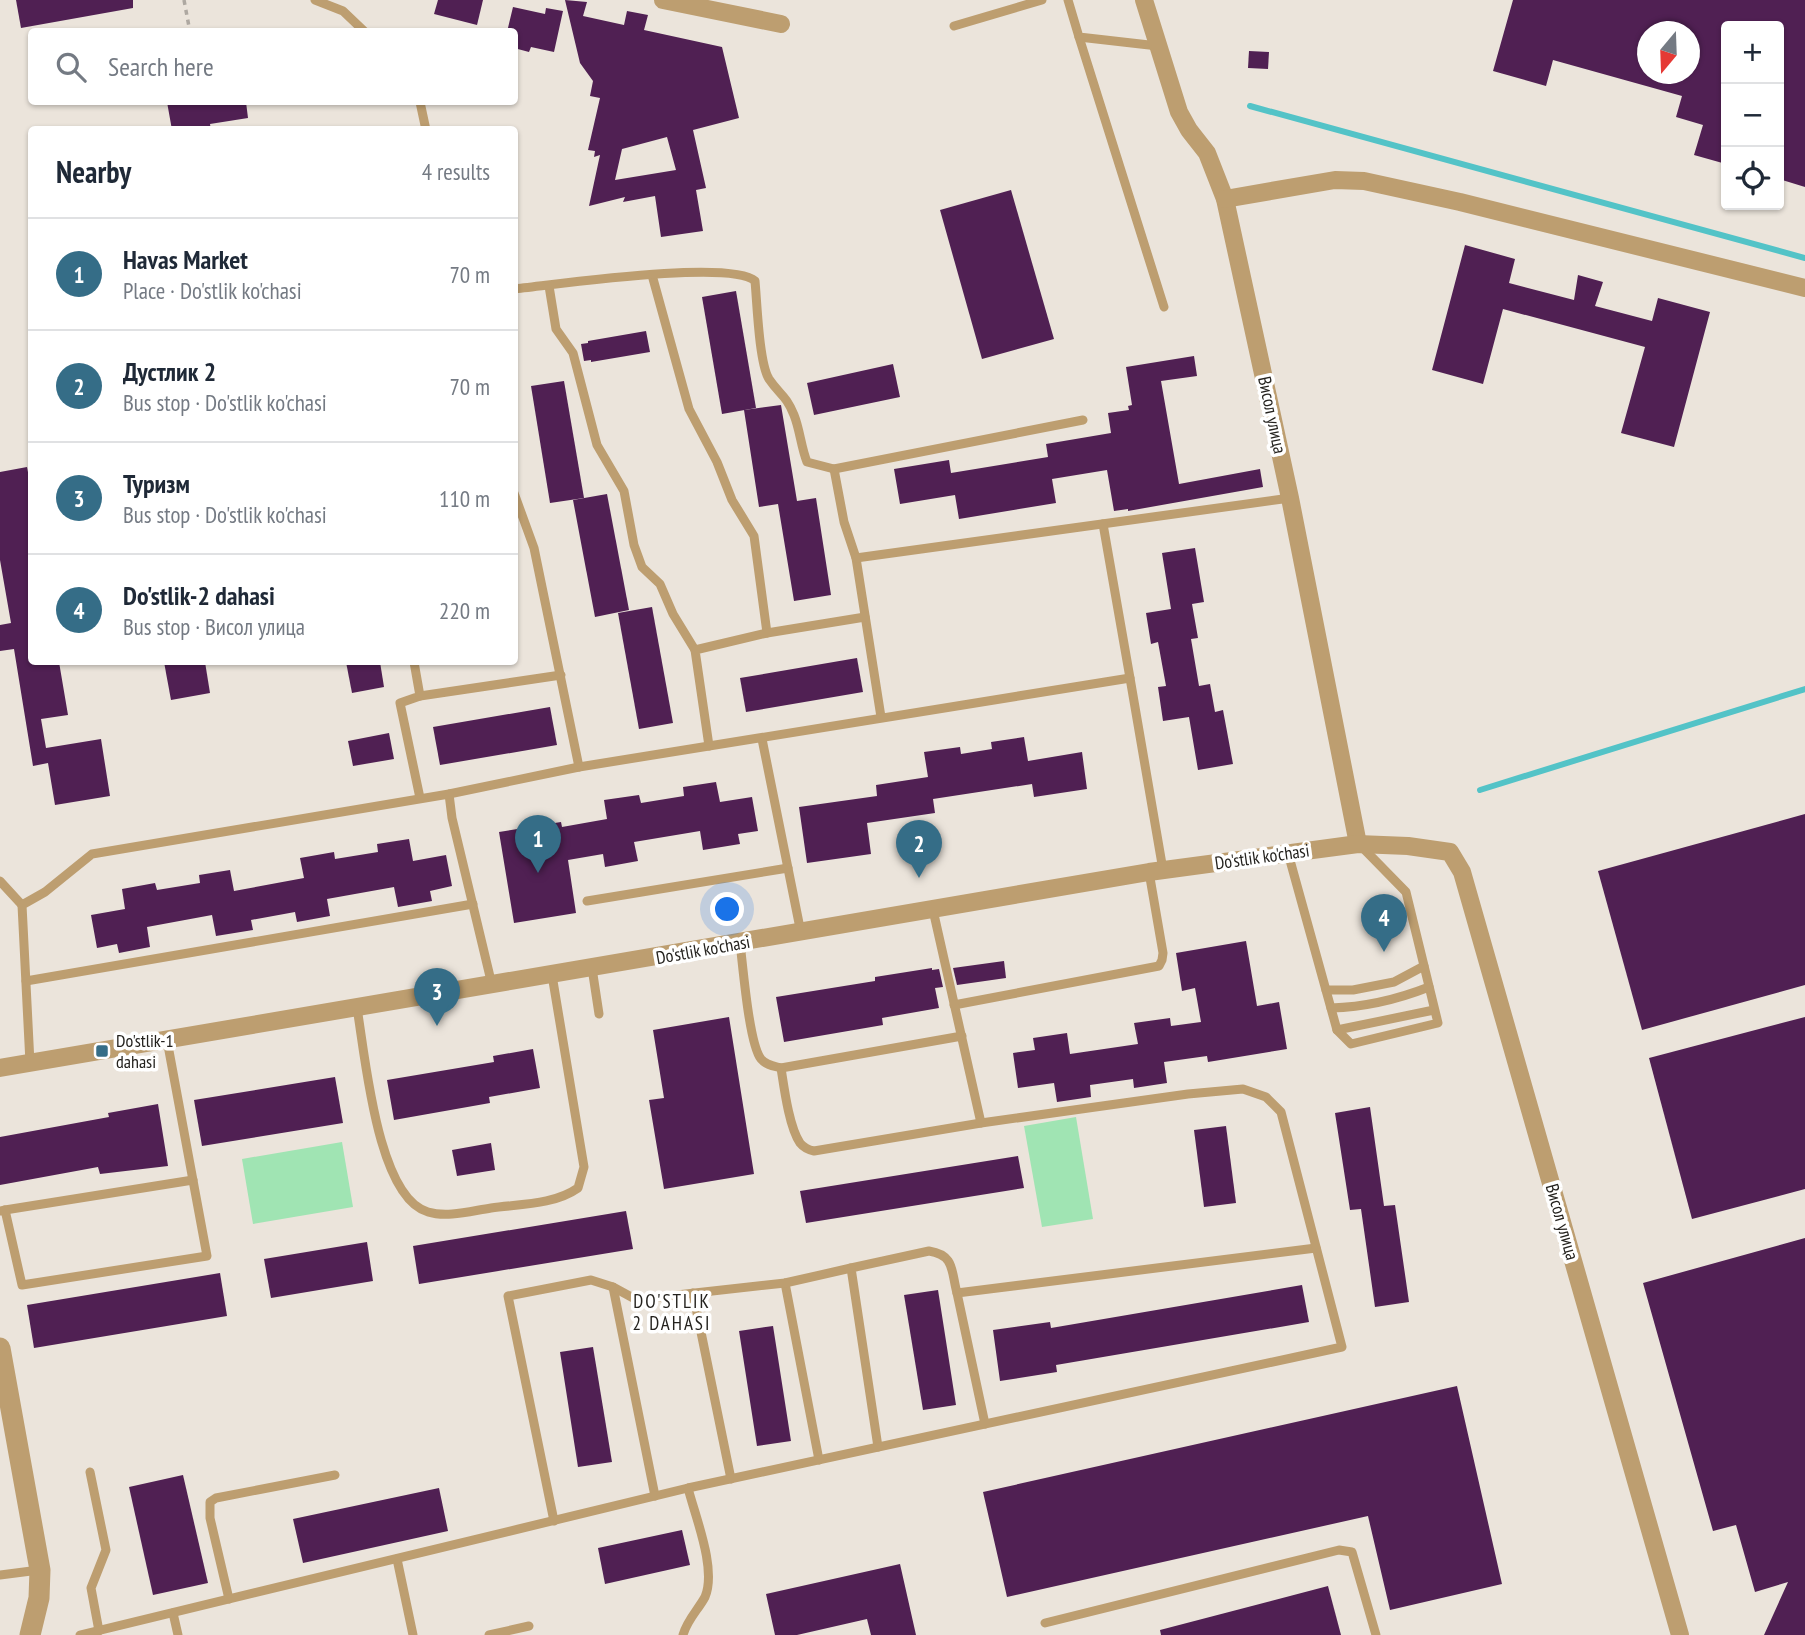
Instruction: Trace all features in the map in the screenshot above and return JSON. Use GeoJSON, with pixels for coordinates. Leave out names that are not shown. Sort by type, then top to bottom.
{"type":"FeatureCollection","features":[{"type":"Feature","properties":{"kind":"street"},"geometry":{"type":"LineString","coordinates":[[663,0],[781,24]]}},
{"type":"Feature","properties":{"kind":"street","name":"Висол улица"},"geometry":{"type":"LineString","coordinates":[[1144,0],[1179,112],[1207,153],[1225,199],[1290,498],[1358,844]]}},
{"type":"Feature","properties":{"kind":"street"},"geometry":{"type":"LineString","coordinates":[[1225,199],[1335,180],[1364,181],[1460,202],[1805,288]]}},
{"type":"Feature","properties":{"kind":"street","name":"Do'stlik ko'chasi"},"geometry":{"type":"LineString","coordinates":[[0,1068],[1156,871],[1358,844],[1408,846]]}},
{"type":"Feature","properties":{"kind":"street","name":"Висол улица"},"geometry":{"type":"LineString","coordinates":[[1408,846],[1450,852],[1462,872],[1680,1635]]}},
{"type":"Feature","properties":{"kind":"street"},"geometry":{"type":"LineString","coordinates":[[0,1348],[40,1570],[39,1598],[30,1635]]}},
{"type":"Feature","properties":{"kind":"lane"},"geometry":{"type":"LineString","coordinates":[[315,0],[343,10],[361,28]]}},
{"type":"Feature","properties":{"kind":"lane"},"geometry":{"type":"LineString","coordinates":[[954,26],[1042,0]]}},
{"type":"Feature","properties":{"kind":"lane"},"geometry":{"type":"LineString","coordinates":[[1068,0],[1164,307]]}},
{"type":"Feature","properties":{"kind":"lane"},"geometry":{"type":"LineString","coordinates":[[1079,37],[1160,47]]}},
{"type":"Feature","properties":{"kind":"lane"},"geometry":{"type":"LineString","coordinates":[[421,105],[425,126]]}},
{"type":"Feature","properties":{"kind":"lane"},"geometry":{"type":"LineString","coordinates":[[518,289],[653,275],[728,272],[748,276],[754,281],[768,378],[788,400],[807,462],[834,469],[1083,420]]}},
{"type":"Feature","properties":{"kind":"lane"},"geometry":{"type":"LineString","coordinates":[[653,275],[690,409],[733,500],[754,536],[767,633]]}},
{"type":"Feature","properties":{"kind":"lane"},"geometry":{"type":"LineString","coordinates":[[550,286],[556,329],[573,353],[597,445],[624,491],[634,545],[642,567],[660,584],[673,614],[695,650],[709,746]]}},
{"type":"Feature","properties":{"kind":"lane"},"geometry":{"type":"LineString","coordinates":[[834,469],[844,522],[856,558],[881,717]]}},
{"type":"Feature","properties":{"kind":"lane"},"geometry":{"type":"LineString","coordinates":[[856,558],[1290,498]]}},
{"type":"Feature","properties":{"kind":"lane"},"geometry":{"type":"LineString","coordinates":[[518,504],[534,548],[579,767]]}},
{"type":"Feature","properties":{"kind":"lane"},"geometry":{"type":"LineString","coordinates":[[954,1005],[1159,966],[1162,960],[1156,871],[1130,678],[1103,524]]}},
{"type":"Feature","properties":{"kind":"lane"},"geometry":{"type":"LineString","coordinates":[[695,650],[767,633],[865,617]]}},
{"type":"Feature","properties":{"kind":"lane"},"geometry":{"type":"LineString","coordinates":[[415,665],[420,696]]}},
{"type":"Feature","properties":{"kind":"lane"},"geometry":{"type":"LineString","coordinates":[[420,798],[400,703],[420,696],[561,675]]}},
{"type":"Feature","properties":{"kind":"lane"},"geometry":{"type":"LineString","coordinates":[[22,905],[45,892],[92,854],[449,794],[579,767],[1130,678]]}},
{"type":"Feature","properties":{"kind":"lane"},"geometry":{"type":"LineString","coordinates":[[762,739],[801,933]]}},
{"type":"Feature","properties":{"kind":"lane"},"geometry":{"type":"LineString","coordinates":[[449,794],[452,818],[492,985]]}},
{"type":"Feature","properties":{"kind":"lane"},"geometry":{"type":"LineString","coordinates":[[1288,853],[1336,1030],[1351,1044],[1438,1023],[1406,892],[1358,844]]}},
{"type":"Feature","properties":{"kind":"lane"},"geometry":{"type":"LineString","coordinates":[[587,901],[788,868]]}},
{"type":"Feature","properties":{"kind":"lane"},"geometry":{"type":"LineString","coordinates":[[0,881],[22,905],[30,1063]]}},
{"type":"Feature","properties":{"kind":"lane"},"geometry":{"type":"LineString","coordinates":[[26,981],[472,904]]}},
{"type":"Feature","properties":{"kind":"lane"},"geometry":{"type":"LineString","coordinates":[[933,910],[981,1123]]}},
{"type":"Feature","properties":{"kind":"lane"},"geometry":{"type":"LineString","coordinates":[[740,943],[753,1038],[763,1061],[781,1068],[962,1036]]}},
{"type":"Feature","properties":{"kind":"lane"},"geometry":{"type":"LineString","coordinates":[[1326,990],[1353,990],[1394,982],[1424,966]]}},
{"type":"Feature","properties":{"kind":"lane"},"geometry":{"type":"LineString","coordinates":[[592,968],[598,1014]]}},
{"type":"Feature","properties":{"kind":"lane"},"geometry":{"type":"LineString","coordinates":[[357,1008],[380,1142],[401,1190],[414,1206],[429,1213],[448,1214],[545,1201],[569,1195],[578,1188],[584,1167],[552,975]]}},
{"type":"Feature","properties":{"kind":"lane"},"geometry":{"type":"LineString","coordinates":[[1331,1008],[1362,1007],[1403,998],[1429,987]]}},
{"type":"Feature","properties":{"kind":"lane"},"geometry":{"type":"LineString","coordinates":[[1336,1030],[1434,1010]]}},
{"type":"Feature","properties":{"kind":"lane"},"geometry":{"type":"LineString","coordinates":[[167,1040],[193,1180],[207,1256],[22,1285],[3,1210],[193,1180]]}},
{"type":"Feature","properties":{"kind":"lane"},"geometry":{"type":"LineString","coordinates":[[80,1635],[688,1488],[1342,1347],[1281,1112],[1266,1097],[1242,1089],[1188,1094],[981,1123],[814,1152],[800,1143],[794,1129],[781,1068]]}},
{"type":"Feature","properties":{"kind":"lane"},"geometry":{"type":"LineString","coordinates":[[957,1293],[1316,1248]]}},
{"type":"Feature","properties":{"kind":"lane"},"geometry":{"type":"LineString","coordinates":[[554,1521],[508,1296],[590,1280],[641,1299],[785,1283],[929,1251],[942,1253],[948,1259],[957,1293],[985,1424]]}},
{"type":"Feature","properties":{"kind":"lane"},"geometry":{"type":"LineString","coordinates":[[851,1268],[878,1447]]}},
{"type":"Feature","properties":{"kind":"lane"},"geometry":{"type":"LineString","coordinates":[[785,1283],[819,1460]]}},
{"type":"Feature","properties":{"kind":"lane"},"geometry":{"type":"LineString","coordinates":[[613,1287],[655,1496]]}},
{"type":"Feature","properties":{"kind":"lane"},"geometry":{"type":"LineString","coordinates":[[693,1293],[732,1479]]}},
{"type":"Feature","properties":{"kind":"lane"},"geometry":{"type":"LineString","coordinates":[[90,1472],[106,1550],[91,1588],[99,1631]]}},
{"type":"Feature","properties":{"kind":"lane"},"geometry":{"type":"LineString","coordinates":[[229,1599],[210,1518],[210,1502],[216,1498],[335,1475]]}},
{"type":"Feature","properties":{"kind":"lane"},"geometry":{"type":"LineString","coordinates":[[682,1635],[705,1597],[709,1583],[708,1562],[688,1488]]}},
{"type":"Feature","properties":{"kind":"lane"},"geometry":{"type":"LineString","coordinates":[[1045,1623],[1339,1550],[1352,1552],[1376,1635]]}},
{"type":"Feature","properties":{"kind":"lane"},"geometry":{"type":"LineString","coordinates":[[397,1559],[413,1635]]}},
{"type":"Feature","properties":{"kind":"lane"},"geometry":{"type":"LineString","coordinates":[[0,1575],[40,1570]]}},
{"type":"Feature","properties":{"kind":"lane"},"geometry":{"type":"LineString","coordinates":[[173,1613],[178,1635]]}},
{"type":"Feature","properties":{"kind":"lane"},"geometry":{"type":"LineString","coordinates":[[489,1635],[529,1626]]}},
{"type":"Feature","properties":{"kind":"path"},"geometry":{"type":"LineString","coordinates":[[184,0],[189,28]]}},
{"type":"Feature","properties":{"kind":"green space"},"geometry":{"type":"Polygon","coordinates":[[[1076,1117],[1093,1219],[1042,1227],[1024,1126],[1076,1117]]]}},
{"type":"Feature","properties":{"kind":"green space"},"geometry":{"type":"Polygon","coordinates":[[[342,1142],[353,1207],[253,1224],[242,1159],[342,1142]]]}},
{"type":"Feature","properties":{"kind":"building"},"geometry":{"type":"Polygon","coordinates":[[[16,0],[133,0],[133,8],[21,28],[16,0]]]}},
{"type":"Feature","properties":{"kind":"building"},"geometry":{"type":"Polygon","coordinates":[[[438,0],[483,0],[477,25],[434,14],[438,0]]]}},
{"type":"Feature","properties":{"kind":"building"},"geometry":{"type":"Polygon","coordinates":[[[565,0],[587,2],[583,16],[624,25],[627,11],[648,15],[644,30],[722,47],[739,118],[693,130],[706,188],[696,190],[703,231],[661,237],[655,196],[623,202],[625,197],[589,206],[600,155],[594,157],[595,151],[588,150],[600,98],[590,96],[593,81],[580,63],[565,0]],[[667,137],[622,149],[615,180],[676,170],[667,137]]]}},
{"type":"Feature","properties":{"kind":"building"},"geometry":{"type":"Polygon","coordinates":[[[1513,0],[1805,0],[1805,187],[1784,181],[1784,21],[1721,21],[1721,163],[1694,155],[1703,125],[1676,117],[1682,96],[1639,84],[1700,84],[1700,21],[1637,21],[1637,83],[1553,60],[1546,86],[1493,71],[1513,0]]]}},
{"type":"Feature","properties":{"kind":"building"},"geometry":{"type":"Polygon","coordinates":[[[513,7],[545,14],[546,8],[563,11],[554,52],[531,47],[529,52],[518,49],[518,28],[508,28],[513,7]]]}},
{"type":"Feature","properties":{"kind":"building"},"geometry":{"type":"Polygon","coordinates":[[[1249,51],[1269,52],[1268,69],[1248,68],[1249,51]]]}},
{"type":"Feature","properties":{"kind":"building"},"geometry":{"type":"Polygon","coordinates":[[[168,105],[246,105],[248,118],[210,126],[171,126],[168,105]]]}},
{"type":"Feature","properties":{"kind":"building"},"geometry":{"type":"Polygon","coordinates":[[[1011,190],[1054,339],[982,359],[940,210],[1011,190]]]}},
{"type":"Feature","properties":{"kind":"building"},"geometry":{"type":"Polygon","coordinates":[[[1465,245],[1515,259],[1509,283],[1574,300],[1578,275],[1603,282],[1595,306],[1652,321],[1658,298],[1710,312],[1674,447],[1621,433],[1645,347],[1503,309],[1483,384],[1432,370],[1465,245]]]}},
{"type":"Feature","properties":{"kind":"building"},"geometry":{"type":"Polygon","coordinates":[[[736,291],[756,408],[722,414],[702,297],[736,291]]]}},
{"type":"Feature","properties":{"kind":"building"},"geometry":{"type":"Polygon","coordinates":[[[646,331],[650,352],[584,361],[581,344],[646,331]]]}},
{"type":"Feature","properties":{"kind":"building"},"geometry":{"type":"Polygon","coordinates":[[[1194,356],[1197,376],[1161,381],[1179,484],[1260,469],[1263,487],[1128,511],[1114,511],[1107,470],[1052,479],[1056,503],[959,519],[955,495],[900,504],[894,469],[949,460],[951,473],[1048,457],[1046,444],[1111,433],[1108,413],[1129,410],[1128,406],[1132,405],[1126,367],[1194,356]]]}},
{"type":"Feature","properties":{"kind":"building"},"geometry":{"type":"Polygon","coordinates":[[[893,364],[900,397],[814,415],[807,383],[893,364]]]}},
{"type":"Feature","properties":{"kind":"building"},"geometry":{"type":"Polygon","coordinates":[[[564,381],[584,498],[550,503],[531,386],[564,381]]]}},
{"type":"Feature","properties":{"kind":"building"},"geometry":{"type":"Polygon","coordinates":[[[781,405],[797,501],[816,498],[831,595],[794,601],[778,504],[759,507],[744,410],[781,405]]]}},
{"type":"Feature","properties":{"kind":"building"},"geometry":{"type":"Polygon","coordinates":[[[27,467],[28,472],[28,665],[60,665],[68,715],[41,719],[46,748],[101,739],[110,796],[55,805],[48,763],[33,766],[14,649],[0,651],[0,625],[11,623],[0,560],[0,472],[27,467]]]}},
{"type":"Feature","properties":{"kind":"building"},"geometry":{"type":"Polygon","coordinates":[[[607,494],[629,610],[595,617],[573,500],[607,494]]]}},
{"type":"Feature","properties":{"kind":"building"},"geometry":{"type":"Polygon","coordinates":[[[1195,548],[1204,602],[1192,604],[1198,638],[1191,639],[1199,686],[1210,684],[1215,712],[1223,710],[1233,764],[1198,770],[1189,717],[1163,721],[1158,687],[1166,686],[1158,642],[1151,644],[1146,613],[1171,609],[1162,553],[1195,548]]]}},
{"type":"Feature","properties":{"kind":"building"},"geometry":{"type":"Polygon","coordinates":[[[652,607],[673,723],[639,729],[618,613],[652,607]]]}},
{"type":"Feature","properties":{"kind":"building"},"geometry":{"type":"Polygon","coordinates":[[[857,658],[863,692],[746,712],[740,678],[857,658]]]}},
{"type":"Feature","properties":{"kind":"building"},"geometry":{"type":"Polygon","coordinates":[[[165,665],[205,665],[210,693],[171,700],[165,665]]]}},
{"type":"Feature","properties":{"kind":"building"},"geometry":{"type":"Polygon","coordinates":[[[347,665],[380,665],[384,687],[352,693],[347,665]]]}},
{"type":"Feature","properties":{"kind":"building"},"geometry":{"type":"Polygon","coordinates":[[[550,707],[557,745],[440,765],[433,727],[550,707]]]}},
{"type":"Feature","properties":{"kind":"building"},"geometry":{"type":"Polygon","coordinates":[[[389,733],[394,759],[353,766],[348,741],[389,733]]]}},
{"type":"Feature","properties":{"kind":"building"},"geometry":{"type":"Polygon","coordinates":[[[1024,737],[1028,761],[1082,752],[1087,789],[1034,797],[1032,784],[933,799],[935,813],[867,823],[871,854],[807,863],[799,807],[877,796],[876,785],[928,777],[924,752],[960,747],[961,754],[992,749],[991,742],[1024,737]]]}},
{"type":"Feature","properties":{"kind":"building"},"geometry":{"type":"Polygon","coordinates":[[[716,782],[720,802],[752,797],[758,831],[738,834],[740,844],[703,850],[700,831],[634,842],[638,861],[605,867],[603,854],[568,860],[576,913],[514,923],[499,832],[561,822],[562,827],[607,819],[604,800],[639,795],[641,803],[684,796],[683,787],[716,782]]]}},
{"type":"Feature","properties":{"kind":"building"},"geometry":{"type":"Polygon","coordinates":[[[1805,814],[1805,985],[1642,1030],[1598,871],[1805,814]]]}},
{"type":"Feature","properties":{"kind":"building"},"geometry":{"type":"Polygon","coordinates":[[[409,839],[413,861],[446,855],[452,886],[430,891],[432,901],[398,907],[394,887],[327,899],[330,916],[297,922],[295,912],[251,920],[253,930],[216,936],[212,915],[147,927],[150,947],[119,953],[117,944],[97,948],[91,915],[125,909],[122,889],[155,883],[157,890],[200,883],[199,875],[230,870],[234,891],[304,878],[300,858],[334,852],[335,859],[378,852],[377,844],[409,839]]]}},
{"type":"Feature","properties":{"kind":"building"},"geometry":{"type":"Polygon","coordinates":[[[1246,941],[1257,1006],[1279,1002],[1287,1049],[1208,1062],[1207,1056],[1164,1062],[1167,1083],[1134,1088],[1133,1079],[1090,1085],[1091,1097],[1057,1102],[1054,1083],[1018,1088],[1013,1053],[1035,1050],[1033,1038],[1067,1033],[1070,1054],[1138,1044],[1134,1023],[1170,1018],[1171,1026],[1201,1022],[1195,988],[1182,991],[1176,953],[1246,941]]]}},
{"type":"Feature","properties":{"kind":"building"},"geometry":{"type":"Polygon","coordinates":[[[1004,961],[1006,978],[957,985],[953,968],[1004,961]]]}},
{"type":"Feature","properties":{"kind":"building"},"geometry":{"type":"Polygon","coordinates":[[[939,969],[943,987],[935,988],[939,1008],[882,1018],[883,1025],[784,1042],[776,997],[875,981],[875,977],[939,969]]]}},
{"type":"Feature","properties":{"kind":"building"},"geometry":{"type":"Polygon","coordinates":[[[729,1017],[754,1174],[664,1189],[649,1100],[664,1098],[653,1030],[729,1017]]]}},
{"type":"Feature","properties":{"kind":"building"},"geometry":{"type":"Polygon","coordinates":[[[1805,1017],[1805,1189],[1692,1219],[1649,1058],[1805,1017]]]}},
{"type":"Feature","properties":{"kind":"building"},"geometry":{"type":"Polygon","coordinates":[[[533,1049],[540,1088],[489,1097],[490,1103],[394,1120],[387,1080],[494,1062],[493,1056],[533,1049]]]}},
{"type":"Feature","properties":{"kind":"building"},"geometry":{"type":"Polygon","coordinates":[[[335,1077],[343,1123],[202,1146],[194,1100],[335,1077]]]}},
{"type":"Feature","properties":{"kind":"building"},"geometry":{"type":"Polygon","coordinates":[[[158,1104],[168,1166],[100,1174],[98,1167],[0,1185],[0,1137],[109,1117],[108,1113],[158,1104]]]}},
{"type":"Feature","properties":{"kind":"building"},"geometry":{"type":"Polygon","coordinates":[[[1370,1107],[1384,1206],[1395,1205],[1409,1302],[1375,1307],[1361,1209],[1350,1210],[1335,1113],[1370,1107]]]}},
{"type":"Feature","properties":{"kind":"building"},"geometry":{"type":"Polygon","coordinates":[[[1226,1126],[1236,1203],[1204,1207],[1194,1130],[1226,1126]]]}},
{"type":"Feature","properties":{"kind":"building"},"geometry":{"type":"Polygon","coordinates":[[[491,1143],[495,1170],[457,1176],[452,1150],[491,1143]]]}},
{"type":"Feature","properties":{"kind":"building"},"geometry":{"type":"Polygon","coordinates":[[[1018,1156],[1024,1188],[806,1223],[800,1191],[1018,1156]]]}},
{"type":"Feature","properties":{"kind":"building"},"geometry":{"type":"Polygon","coordinates":[[[626,1211],[633,1249],[419,1284],[413,1246],[626,1211]]]}},
{"type":"Feature","properties":{"kind":"building"},"geometry":{"type":"Polygon","coordinates":[[[1805,1238],[1805,1635],[1764,1635],[1788,1582],[1755,1592],[1736,1525],[1713,1531],[1643,1283],[1805,1238]]]}},
{"type":"Feature","properties":{"kind":"building"},"geometry":{"type":"Polygon","coordinates":[[[367,1242],[373,1281],[271,1298],[264,1259],[367,1242]]]}},
{"type":"Feature","properties":{"kind":"building"},"geometry":{"type":"Polygon","coordinates":[[[220,1273],[227,1316],[34,1348],[27,1305],[220,1273]]]}},
{"type":"Feature","properties":{"kind":"building"},"geometry":{"type":"Polygon","coordinates":[[[1302,1285],[1309,1322],[1056,1365],[1057,1372],[1000,1381],[993,1330],[1050,1322],[1051,1328],[1302,1285]]]}},
{"type":"Feature","properties":{"kind":"building"},"geometry":{"type":"Polygon","coordinates":[[[938,1290],[956,1405],[923,1410],[904,1295],[938,1290]]]}},
{"type":"Feature","properties":{"kind":"building"},"geometry":{"type":"Polygon","coordinates":[[[773,1326],[791,1441],[757,1446],[739,1331],[773,1326]]]}},
{"type":"Feature","properties":{"kind":"building"},"geometry":{"type":"Polygon","coordinates":[[[593,1347],[612,1462],[578,1467],[560,1352],[593,1347]]]}},
{"type":"Feature","properties":{"kind":"building"},"geometry":{"type":"Polygon","coordinates":[[[1457,1386],[1502,1584],[1390,1610],[1368,1516],[1007,1597],[983,1492],[1457,1386]]]}},
{"type":"Feature","properties":{"kind":"building"},"geometry":{"type":"Polygon","coordinates":[[[183,1475],[208,1583],[153,1595],[129,1487],[183,1475]]]}},
{"type":"Feature","properties":{"kind":"building"},"geometry":{"type":"Polygon","coordinates":[[[439,1488],[448,1531],[303,1563],[293,1519],[439,1488]]]}},
{"type":"Feature","properties":{"kind":"building"},"geometry":{"type":"Polygon","coordinates":[[[682,1530],[690,1565],[605,1584],[598,1548],[682,1530]]]}},
{"type":"Feature","properties":{"kind":"building"},"geometry":{"type":"Polygon","coordinates":[[[900,1564],[916,1635],[871,1635],[867,1619],[797,1635],[775,1635],[766,1594],[900,1564]]]}},
{"type":"Feature","properties":{"kind":"building"},"geometry":{"type":"Polygon","coordinates":[[[1328,1586],[1341,1635],[1161,1635],[1160,1630],[1328,1586]]]}},
{"type":"Feature","properties":{"kind":"waterway"},"geometry":{"type":"LineString","coordinates":[[1250,106],[1805,258]]}},
{"type":"Feature","properties":{"kind":"waterway"},"geometry":{"type":"LineString","coordinates":[[1480,790],[1805,689]]}},
{"type":"Feature","properties":{"kind":"place","name":"Havas Market"},"geometry":{"type":"Point","coordinates":[538,873]}},
{"type":"Feature","properties":{"kind":"place","name":"Дустлик 2"},"geometry":{"type":"Point","coordinates":[919,878]}},
{"type":"Feature","properties":{"kind":"place","name":"Do'stlik-2 dahasi"},"geometry":{"type":"Point","coordinates":[1384,952]}},
{"type":"Feature","properties":{"kind":"place","name":"Туризм"},"geometry":{"type":"Point","coordinates":[437,1026]}},
{"type":"Feature","properties":{"kind":"place","name":"Do'stlik-1 dahasi"},"geometry":{"type":"Point","coordinates":[102,1051]}},
{"type":"Feature","properties":{"kind":"district","name":"DO'STLIK 2 DAHASI"},"geometry":{"type":"Point","coordinates":[672,1312]}}]}
